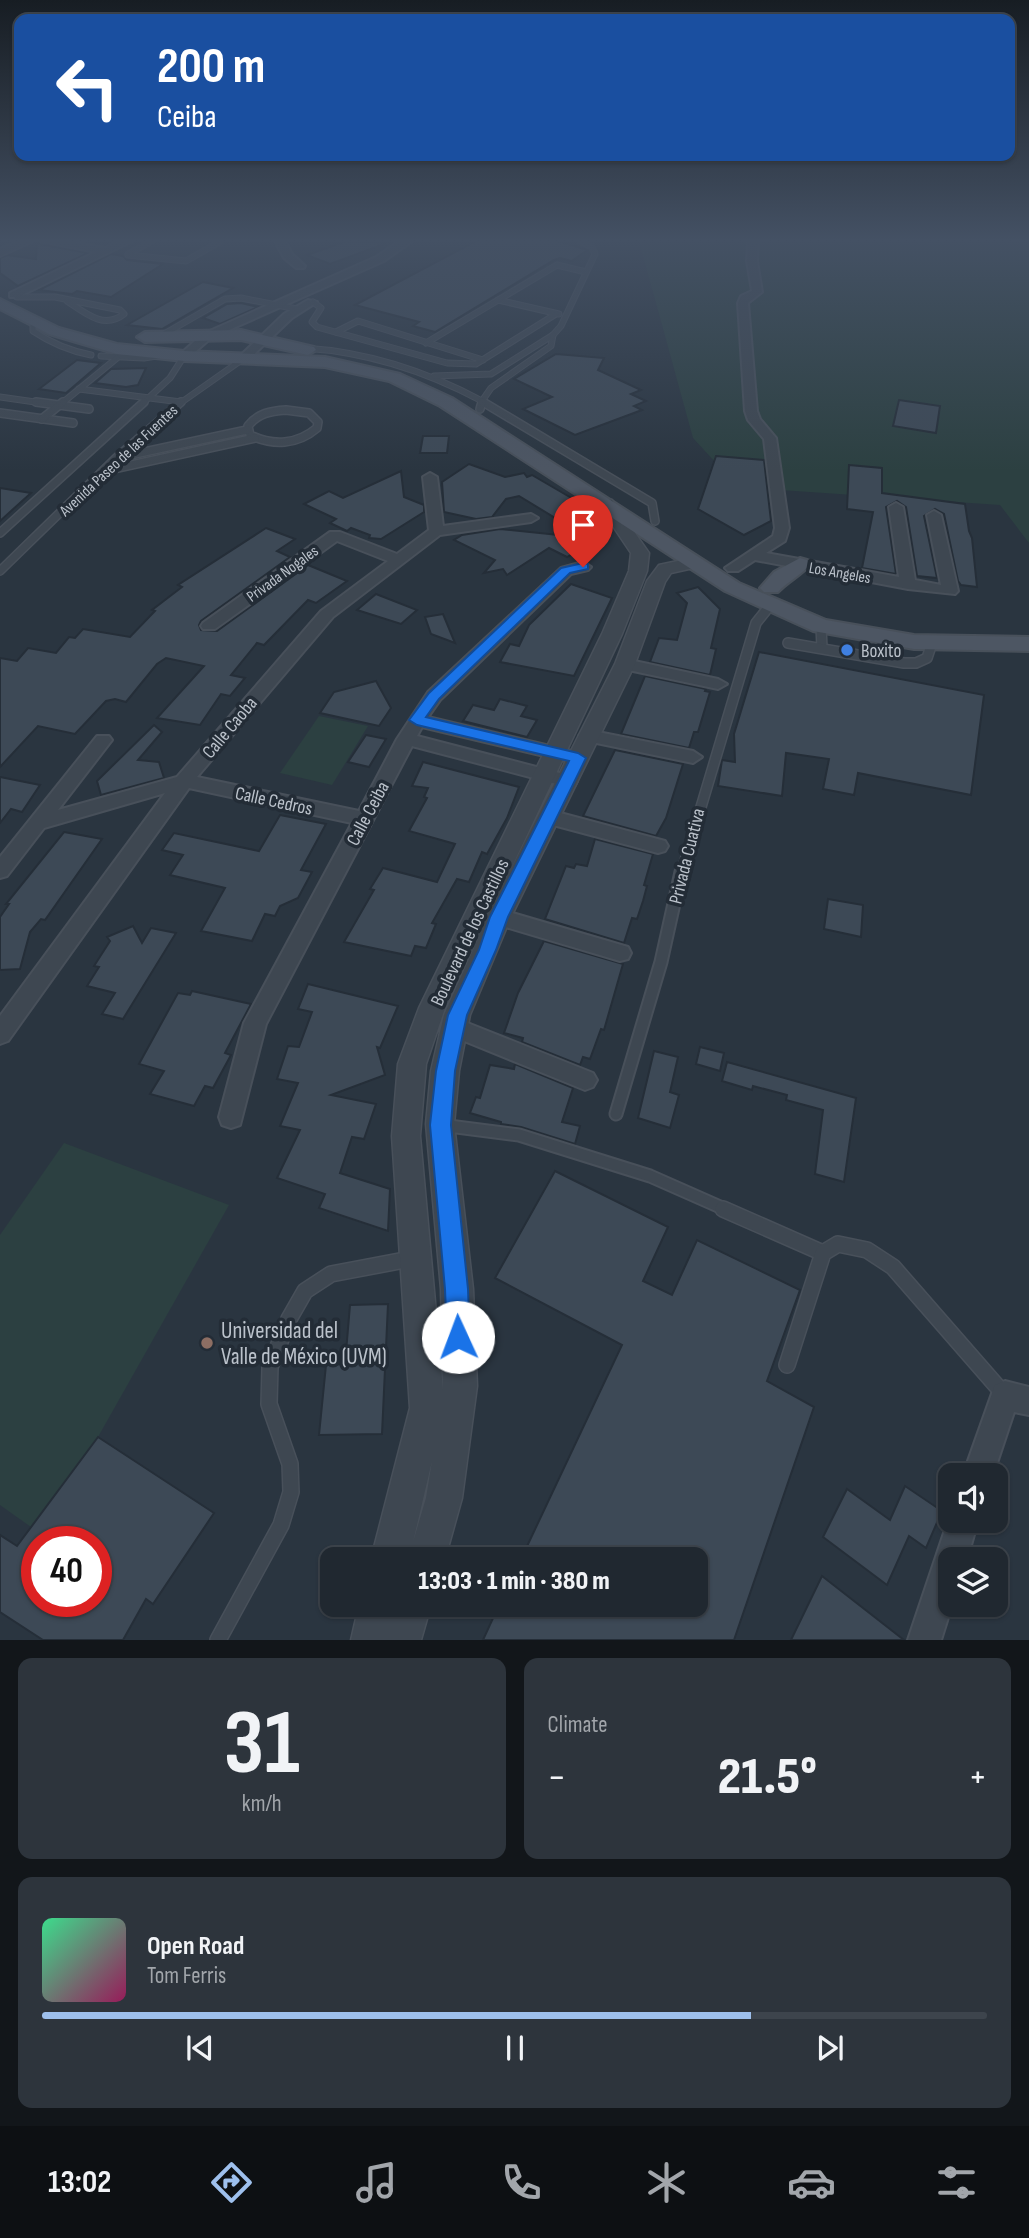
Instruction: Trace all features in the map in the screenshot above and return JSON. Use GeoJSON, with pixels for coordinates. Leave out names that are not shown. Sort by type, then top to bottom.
{"type":"FeatureCollection","features":[{"type":"Feature","properties":{"kind":"main road"},"geometry":{"type":"LineString","coordinates":[[30,318],[79,340],[117,349],[166,355],[326,362],[394,377],[446,402],[606,504],[692,564],[732,587],[833,613],[912,627],[1029,629]]}},
{"type":"Feature","properties":{"kind":"main road"},"geometry":{"type":"LineString","coordinates":[[58,318],[82,328],[125,336],[266,339],[394,369],[481,405],[655,521],[821,626],[932,643],[1029,644]]}},
{"type":"Feature","properties":{"kind":"main road"},"geometry":{"type":"LineString","coordinates":[[771,596],[781,576],[800,565]]}},
{"type":"Feature","properties":{"kind":"street"},"geometry":{"type":"LineString","coordinates":[[184,356],[207,336],[253,318]]}},
{"type":"Feature","properties":{"kind":"street"},"geometry":{"type":"LineString","coordinates":[[243,359],[289,318]]}},
{"type":"Feature","properties":{"kind":"street"},"geometry":{"type":"LineString","coordinates":[[733,568],[780,538],[782,528],[769,438],[754,420],[751,411],[744,318]]}},
{"type":"Feature","properties":{"kind":"street"},"geometry":{"type":"LineString","coordinates":[[430,477],[436,531]]}},
{"type":"Feature","properties":{"kind":"street","name":"Boulevard de los Castillos"},"geometry":{"type":"LineString","coordinates":[[393,1547],[427,1408],[406,1136],[412,1064],[432,1008],[458,985],[499,917],[549,817],[566,761],[641,561],[640,553],[606,504]]}},
{"type":"Feature","properties":{"kind":"street"},"geometry":{"type":"LineString","coordinates":[[896,506],[908,584]]}},
{"type":"Feature","properties":{"kind":"street"},"geometry":{"type":"LineString","coordinates":[[934,515],[950,591]]}},
{"type":"Feature","properties":{"kind":"street","name":"Calle Caoba"},"geometry":{"type":"LineString","coordinates":[[0,1034],[184,781],[327,614],[436,531],[531,518]]}},
{"type":"Feature","properties":{"kind":"street","name":"Privada Nogales"},"geometry":{"type":"LineString","coordinates":[[209,626],[335,535],[397,559]]}},
{"type":"Feature","properties":{"kind":"street","name":"Los Angeles"},"geometry":{"type":"LineString","coordinates":[[755,556],[950,591]]}},
{"type":"Feature","properties":{"kind":"street","name":"Boulevard de los Castillos"},"geometry":{"type":"LineString","coordinates":[[430,1547],[444,1499],[460,1386],[457,1289],[440,1125],[445,1071],[457,1015],[458,985],[566,761],[625,664],[660,572],[692,564]]}},
{"type":"Feature","properties":{"kind":"street","name":"Calle Ceiba"},"geometry":{"type":"LineString","coordinates":[[231,1117],[255,1023],[417,720],[434,696],[566,570],[583,567]]}},
{"type":"Feature","properties":{"kind":"street"},"geometry":{"type":"LineString","coordinates":[[625,664],[718,684]]}},
{"type":"Feature","properties":{"kind":"street"},"geometry":{"type":"LineString","coordinates":[[417,720],[566,761]]}},
{"type":"Feature","properties":{"kind":"street"},"geometry":{"type":"LineString","coordinates":[[406,739],[566,761],[693,757]]}},
{"type":"Feature","properties":{"kind":"street"},"geometry":{"type":"LineString","coordinates":[[0,871],[103,740]]}},
{"type":"Feature","properties":{"kind":"street"},"geometry":{"type":"LineString","coordinates":[[38,822],[184,781]]}},
{"type":"Feature","properties":{"kind":"street","name":"Calle Cedros"},"geometry":{"type":"LineString","coordinates":[[184,781],[363,819]]}},
{"type":"Feature","properties":{"kind":"street"},"geometry":{"type":"LineString","coordinates":[[549,817],[658,846]]}},
{"type":"Feature","properties":{"kind":"street"},"geometry":{"type":"LineString","coordinates":[[499,917],[620,953]]}},
{"type":"Feature","properties":{"kind":"street"},"geometry":{"type":"LineString","coordinates":[[455,1027],[586,1080]]}},
{"type":"Feature","properties":{"kind":"street"},"geometry":{"type":"LineString","coordinates":[[984,1463],[1017,1398]]}},
{"type":"Feature","properties":{"kind":"street"},"geometry":{"type":"LineString","coordinates":[[924,1640],[938,1599]]}},
{"type":"Feature","properties":{"kind":"street"},"geometry":{"type":"LineString","coordinates":[[370,1640],[375,1617]]}},
{"type":"Feature","properties":{"kind":"street"},"geometry":{"type":"LineString","coordinates":[[401,1640],[408,1617]]}},
{"type":"Feature","properties":{"kind":"lane"},"geometry":{"type":"LineString","coordinates":[[92,318],[109,321],[121,318]]}},
{"type":"Feature","properties":{"kind":"lane"},"geometry":{"type":"LineString","coordinates":[[159,337],[193,318]]}},
{"type":"Feature","properties":{"kind":"lane"},"geometry":{"type":"LineString","coordinates":[[315,318],[312,322],[317,327],[447,363],[476,364],[551,318]]}},
{"type":"Feature","properties":{"kind":"lane"},"geometry":{"type":"LineString","coordinates":[[426,343],[469,318]]}},
{"type":"Feature","properties":{"kind":"lane"},"geometry":{"type":"LineString","coordinates":[[434,376],[491,374],[553,335],[565,318]]}},
{"type":"Feature","properties":{"kind":"lane"},"geometry":{"type":"LineString","coordinates":[[33,321],[33,331],[40,336],[73,353],[91,355]]}},
{"type":"Feature","properties":{"kind":"lane"},"geometry":{"type":"LineString","coordinates":[[336,332],[358,321],[484,361]]}},
{"type":"Feature","properties":{"kind":"lane"},"geometry":{"type":"LineString","coordinates":[[300,348],[358,354],[434,376],[481,405],[491,388],[551,346],[553,335]]}},
{"type":"Feature","properties":{"kind":"lane"},"geometry":{"type":"LineString","coordinates":[[100,356],[117,358],[166,355]]}},
{"type":"Feature","properties":{"kind":"lane","name":"Avenida Paseo de las Fuentes"},"geometry":{"type":"LineString","coordinates":[[0,533],[170,378],[184,356]]}},
{"type":"Feature","properties":{"kind":"lane"},"geometry":{"type":"LineString","coordinates":[[42,419],[117,358]]}},
{"type":"Feature","properties":{"kind":"lane","name":"Avenida Paseo de las Fuentes"},"geometry":{"type":"LineString","coordinates":[[0,570],[118,458],[204,382],[243,359]]}},
{"type":"Feature","properties":{"kind":"lane"},"geometry":{"type":"LineString","coordinates":[[79,389],[181,402]]}},
{"type":"Feature","properties":{"kind":"lane"},"geometry":{"type":"LineString","coordinates":[[0,397],[89,409]]}},
{"type":"Feature","properties":{"kind":"lane"},"geometry":{"type":"LineString","coordinates":[[104,471],[255,438],[276,442],[297,440],[312,434],[318,422],[309,413],[286,410],[259,416],[251,421],[247,430]]}},
{"type":"Feature","properties":{"kind":"lane"},"geometry":{"type":"LineString","coordinates":[[0,413],[73,423]]}},
{"type":"Feature","properties":{"kind":"lane"},"geometry":{"type":"LineString","coordinates":[[118,458],[247,430]]}},
{"type":"Feature","properties":{"kind":"lane"},"geometry":{"type":"LineString","coordinates":[[247,430],[255,438]]}},
{"type":"Feature","properties":{"kind":"lane","name":"Privada Cuativa"},"geometry":{"type":"LineString","coordinates":[[616,1114],[661,962],[687,847],[710,766],[757,623],[771,596]]}},
{"type":"Feature","properties":{"kind":"lane"},"geometry":{"type":"LineString","coordinates":[[821,626],[822,648]]}},
{"type":"Feature","properties":{"kind":"lane"},"geometry":{"type":"LineString","coordinates":[[788,643],[916,663],[927,658],[932,643]]}},
{"type":"Feature","properties":{"kind":"lane"},"geometry":{"type":"LineString","coordinates":[[1002,643],[1029,652]]}},
{"type":"Feature","properties":{"kind":"lane"},"geometry":{"type":"LineString","coordinates":[[440,1125],[519,1135],[558,1145],[650,1176],[823,1253]]}},
{"type":"Feature","properties":{"kind":"lane"},"geometry":{"type":"LineString","coordinates":[[787,1365],[823,1253],[838,1244],[867,1250],[893,1267],[1017,1398]]}},
{"type":"Feature","properties":{"kind":"lane"},"geometry":{"type":"LineString","coordinates":[[218,1640],[281,1525],[291,1492],[290,1464],[270,1404],[270,1367],[289,1319],[305,1291],[331,1274],[415,1258]]}},
{"type":"Feature","properties":{"kind":"green space"},"geometry":{"type":"Polygon","coordinates":[[[660,318],[1029,318],[1029,543],[1000,505],[738,487],[693,438],[660,318]]]}},
{"type":"Feature","properties":{"kind":"green space"},"geometry":{"type":"Polygon","coordinates":[[[319,716],[368,726],[332,785],[280,773],[319,716]]]}},
{"type":"Feature","properties":{"kind":"green space"},"geometry":{"type":"Polygon","coordinates":[[[64,1143],[229,1205],[98,1437],[32,1526],[0,1505],[0,1235],[64,1143]]]}},
{"type":"Feature","properties":{"kind":"building"},"geometry":{"type":"Polygon","coordinates":[[[140,318],[182,318],[162,329],[127,325],[140,318]]]}},
{"type":"Feature","properties":{"kind":"building"},"geometry":{"type":"Polygon","coordinates":[[[204,318],[234,318],[220,324],[204,318]]]}},
{"type":"Feature","properties":{"kind":"building"},"geometry":{"type":"Polygon","coordinates":[[[402,318],[459,318],[435,332],[413,326],[419,322],[402,318]]]}},
{"type":"Feature","properties":{"kind":"building"},"geometry":{"type":"Polygon","coordinates":[[[556,354],[604,358],[598,370],[641,390],[631,394],[646,401],[634,406],[642,410],[575,435],[523,409],[552,397],[514,379],[556,354]]]}},
{"type":"Feature","properties":{"kind":"building"},"geometry":{"type":"Polygon","coordinates":[[[77,360],[101,363],[66,393],[39,389],[77,360]]]}},
{"type":"Feature","properties":{"kind":"building"},"geometry":{"type":"Polygon","coordinates":[[[146,368],[138,385],[126,387],[95,383],[111,369],[146,368]]]}},
{"type":"Feature","properties":{"kind":"building"},"geometry":{"type":"Polygon","coordinates":[[[899,400],[940,406],[936,433],[893,426],[899,400]]]}},
{"type":"Feature","properties":{"kind":"building"},"geometry":{"type":"Polygon","coordinates":[[[423,436],[449,436],[447,453],[420,453],[423,436]]]}},
{"type":"Feature","properties":{"kind":"building"},"geometry":{"type":"Polygon","coordinates":[[[716,456],[764,460],[771,521],[744,535],[698,509],[716,456]]]}},
{"type":"Feature","properties":{"kind":"building"},"geometry":{"type":"Polygon","coordinates":[[[469,464],[505,477],[524,473],[527,477],[532,475],[580,503],[563,510],[605,519],[602,523],[609,525],[597,543],[594,542],[567,557],[549,548],[507,575],[503,569],[484,573],[495,560],[454,540],[462,535],[500,529],[588,538],[519,496],[506,499],[492,517],[476,519],[444,512],[442,482],[469,464]]]}},
{"type":"Feature","properties":{"kind":"building"},"geometry":{"type":"Polygon","coordinates":[[[849,465],[882,468],[882,493],[965,504],[977,587],[961,585],[958,581],[944,514],[935,509],[924,516],[937,578],[917,576],[906,507],[897,501],[886,507],[896,574],[862,568],[873,512],[847,509],[849,465]]]}},
{"type":"Feature","properties":{"kind":"building"},"geometry":{"type":"Polygon","coordinates":[[[401,471],[404,497],[424,505],[424,512],[381,539],[369,538],[370,535],[351,528],[347,531],[330,523],[336,519],[304,504],[329,491],[343,498],[401,471]]]}},
{"type":"Feature","properties":{"kind":"building"},"geometry":{"type":"Polygon","coordinates":[[[0,488],[31,493],[0,521],[0,488]]]}},
{"type":"Feature","properties":{"kind":"building"},"geometry":{"type":"Polygon","coordinates":[[[266,528],[295,539],[277,551],[290,557],[201,621],[201,630],[217,631],[308,565],[347,581],[316,603],[308,600],[264,645],[257,643],[231,675],[245,678],[230,696],[221,694],[200,725],[157,718],[204,666],[166,658],[157,664],[126,702],[115,699],[106,701],[75,734],[38,726],[0,767],[0,658],[17,661],[28,648],[56,653],[69,637],[75,638],[83,629],[130,637],[155,611],[152,610],[182,587],[178,585],[266,528]]]}},
{"type":"Feature","properties":{"kind":"building"},"geometry":{"type":"Polygon","coordinates":[[[571,584],[612,598],[574,676],[500,662],[510,644],[519,646],[529,625],[571,584]]]}},
{"type":"Feature","properties":{"kind":"building"},"geometry":{"type":"Polygon","coordinates":[[[698,587],[720,609],[711,648],[716,649],[710,675],[650,662],[659,638],[677,640],[687,603],[677,593],[698,587]]]}},
{"type":"Feature","properties":{"kind":"building"},"geometry":{"type":"Polygon","coordinates":[[[376,594],[417,610],[401,624],[357,610],[376,594]]]}},
{"type":"Feature","properties":{"kind":"building"},"geometry":{"type":"Polygon","coordinates":[[[443,614],[455,643],[431,634],[425,617],[443,614]]]}},
{"type":"Feature","properties":{"kind":"building"},"geometry":{"type":"Polygon","coordinates":[[[759,652],[984,695],[971,795],[858,773],[854,795],[823,789],[829,759],[786,753],[782,796],[718,786],[722,760],[735,762],[734,734],[759,652]]]}},
{"type":"Feature","properties":{"kind":"building"},"geometry":{"type":"Polygon","coordinates":[[[645,676],[710,692],[698,732],[694,732],[689,748],[621,734],[645,676]]]}},
{"type":"Feature","properties":{"kind":"building"},"geometry":{"type":"Polygon","coordinates":[[[376,681],[391,708],[379,726],[320,713],[334,692],[376,681]]]}},
{"type":"Feature","properties":{"kind":"building"},"geometry":{"type":"Polygon","coordinates":[[[500,699],[527,706],[521,716],[537,720],[527,737],[463,721],[473,705],[494,710],[500,699]]]}},
{"type":"Feature","properties":{"kind":"building"},"geometry":{"type":"Polygon","coordinates":[[[154,725],[162,732],[138,760],[159,762],[164,778],[101,795],[97,781],[154,725]]]}},
{"type":"Feature","properties":{"kind":"building"},"geometry":{"type":"Polygon","coordinates":[[[366,735],[386,739],[369,767],[348,762],[366,735]]]}},
{"type":"Feature","properties":{"kind":"building"},"geometry":{"type":"Polygon","coordinates":[[[615,750],[683,764],[666,818],[656,836],[583,816],[615,750]]]}},
{"type":"Feature","properties":{"kind":"building"},"geometry":{"type":"Polygon","coordinates":[[[423,762],[519,787],[507,818],[487,854],[482,852],[469,882],[457,879],[432,923],[436,924],[426,948],[415,946],[411,956],[344,942],[374,890],[370,889],[383,868],[437,882],[455,844],[409,831],[427,798],[424,797],[428,788],[412,786],[423,762]]]}},
{"type":"Feature","properties":{"kind":"building"},"geometry":{"type":"Polygon","coordinates":[[[0,777],[40,785],[22,812],[11,809],[0,823],[0,777]]]}},
{"type":"Feature","properties":{"kind":"building"},"geometry":{"type":"Polygon","coordinates":[[[280,815],[326,824],[301,870],[312,872],[298,898],[280,906],[275,916],[265,914],[252,941],[201,931],[225,888],[170,875],[183,855],[162,850],[174,833],[259,851],[280,815]]]}},
{"type":"Feature","properties":{"kind":"building"},"geometry":{"type":"Polygon","coordinates":[[[64,832],[102,839],[45,920],[41,919],[30,932],[20,969],[0,970],[0,917],[9,904],[6,904],[64,832]]]}},
{"type":"Feature","properties":{"kind":"building"},"geometry":{"type":"Polygon","coordinates":[[[595,839],[653,854],[644,885],[647,886],[643,901],[637,919],[632,918],[624,943],[545,919],[566,866],[587,866],[595,839]]]}},
{"type":"Feature","properties":{"kind":"building"},"geometry":{"type":"Polygon","coordinates":[[[828,899],[863,905],[861,937],[824,929],[828,899]]]}},
{"type":"Feature","properties":{"kind":"building"},"geometry":{"type":"Polygon","coordinates":[[[133,926],[142,943],[151,928],[176,933],[123,1019],[102,1014],[115,993],[87,986],[99,967],[94,966],[110,941],[107,937],[133,926]]]}},
{"type":"Feature","properties":{"kind":"building"},"geometry":{"type":"Polygon","coordinates":[[[544,941],[623,964],[604,1030],[601,1029],[590,1059],[583,1057],[580,1065],[522,1042],[523,1038],[504,1033],[518,993],[544,941]]]}},
{"type":"Feature","properties":{"kind":"building"},"geometry":{"type":"Polygon","coordinates":[[[308,984],[398,1006],[380,1048],[377,1047],[385,1075],[331,1095],[376,1104],[364,1139],[352,1137],[340,1173],[390,1189],[388,1231],[319,1208],[325,1194],[277,1178],[300,1130],[280,1126],[298,1083],[277,1079],[288,1046],[299,1047],[312,1012],[298,1009],[308,984]]]}},
{"type":"Feature","properties":{"kind":"building"},"geometry":{"type":"Polygon","coordinates":[[[192,991],[251,1004],[225,1053],[231,1055],[213,1088],[205,1086],[194,1106],[150,1094],[164,1071],[139,1064],[178,993],[190,995],[192,991]]]}},
{"type":"Feature","properties":{"kind":"building"},"geometry":{"type":"Polygon","coordinates":[[[700,1047],[724,1053],[720,1071],[696,1064],[700,1047]]]}},
{"type":"Feature","properties":{"kind":"building"},"geometry":{"type":"Polygon","coordinates":[[[654,1051],[678,1057],[670,1092],[679,1095],[670,1128],[638,1118],[654,1051]]]}},
{"type":"Feature","properties":{"kind":"building"},"geometry":{"type":"Polygon","coordinates":[[[727,1062],[856,1098],[844,1182],[815,1174],[823,1110],[786,1100],[787,1095],[753,1086],[752,1090],[722,1081],[727,1062]]]}},
{"type":"Feature","properties":{"kind":"building"},"geometry":{"type":"Polygon","coordinates":[[[515,1064],[573,1088],[562,1122],[580,1126],[575,1144],[470,1113],[476,1097],[480,1098],[490,1065],[514,1069],[515,1064]]]}},
{"type":"Feature","properties":{"kind":"building"},"geometry":{"type":"Polygon","coordinates":[[[555,1171],[668,1227],[643,1281],[672,1295],[697,1240],[800,1290],[767,1381],[814,1407],[734,1640],[483,1640],[494,1617],[708,1617],[708,1547],[527,1547],[622,1345],[495,1278],[555,1171]]]}},
{"type":"Feature","properties":{"kind":"building"},"geometry":{"type":"Polygon","coordinates":[[[388,1304],[382,1434],[319,1435],[326,1365],[345,1364],[350,1305],[388,1304]]]}},
{"type":"Feature","properties":{"kind":"building"},"geometry":{"type":"Polygon","coordinates":[[[98,1437],[214,1513],[153,1604],[146,1599],[123,1640],[43,1640],[0,1612],[0,1535],[17,1546],[21,1541],[21,1617],[112,1617],[112,1526],[32,1526],[98,1437]]]}},
{"type":"Feature","properties":{"kind":"building"},"geometry":{"type":"Polygon","coordinates":[[[905,1486],[938,1508],[938,1520],[926,1548],[909,1536],[887,1585],[823,1537],[847,1489],[890,1520],[905,1486]]]}},
{"type":"Feature","properties":{"kind":"building"},"geometry":{"type":"Polygon","coordinates":[[[822,1576],[904,1640],[791,1640],[822,1576]]]}},
{"type":"Feature","properties":{"kind":"place","name":"Boxito"},"geometry":{"type":"Point","coordinates":[847,650]}},
{"type":"Feature","properties":{"kind":"place","name":"Universidad del Valle de México (UVM)"},"geometry":{"type":"Point","coordinates":[207,1343]}},
{"type":"Feature","properties":{"kind":"route"},"geometry":{"type":"LineString","coordinates":[[458,1337],[457,1289],[440,1125],[445,1071],[457,1015],[499,917],[578,758],[417,720],[434,696],[566,570],[583,567]]}}]}
